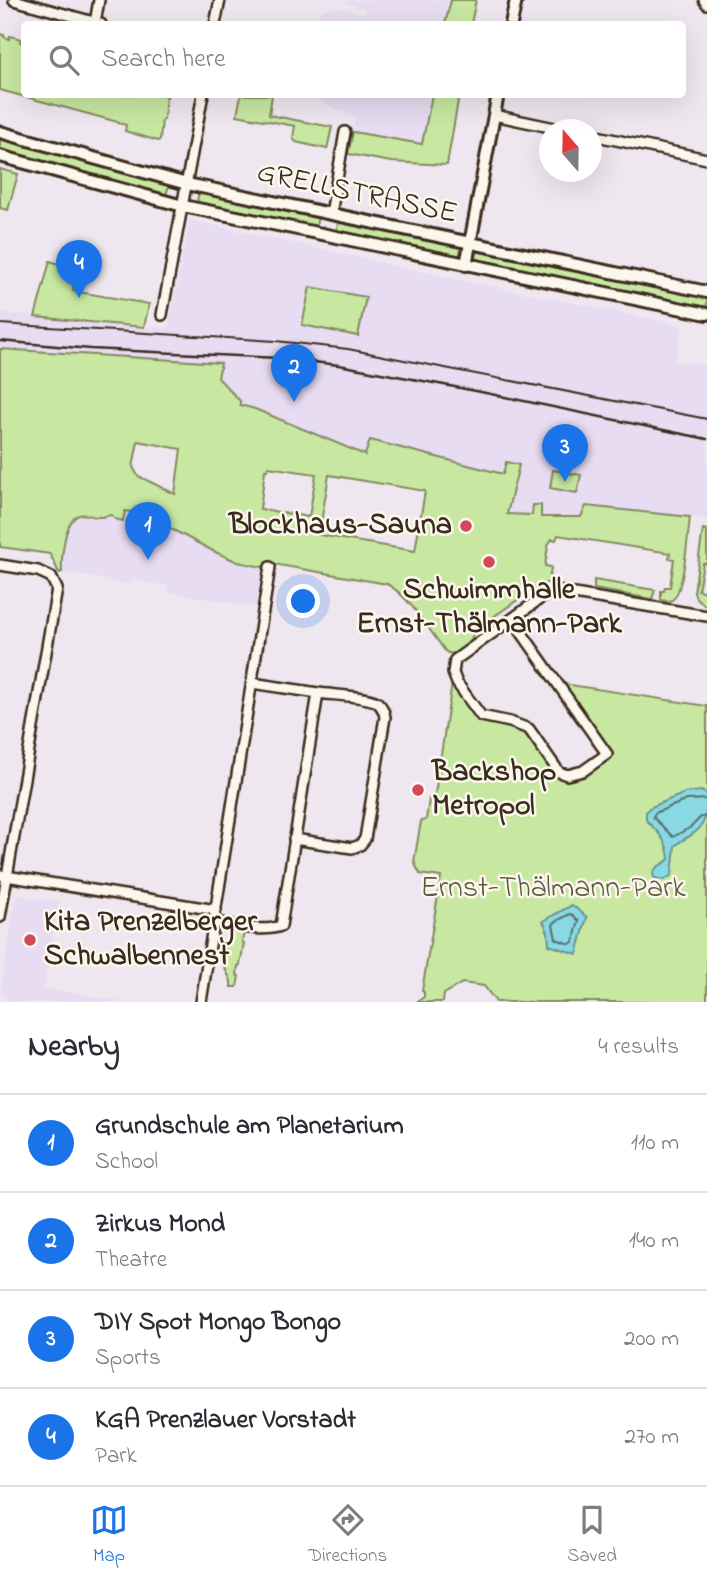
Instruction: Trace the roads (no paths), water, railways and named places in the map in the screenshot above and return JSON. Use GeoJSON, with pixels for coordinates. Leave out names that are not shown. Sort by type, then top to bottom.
{"type":"FeatureCollection","features":[{"type":"Feature","properties":{"kind":"street"},"geometry":{"type":"LineString","coordinates":[[14,0],[88,21]]}},
{"type":"Feature","properties":{"kind":"street"},"geometry":{"type":"LineString","coordinates":[[98,21],[99,0]]}},
{"type":"Feature","properties":{"kind":"street"},"geometry":{"type":"LineString","coordinates":[[216,21],[220,0]]}},
{"type":"Feature","properties":{"kind":"street"},"geometry":{"type":"LineString","coordinates":[[512,21],[516,0]]}},
{"type":"Feature","properties":{"kind":"street"},"geometry":{"type":"LineString","coordinates":[[162,315],[202,98]]}},
{"type":"Feature","properties":{"kind":"street"},"geometry":{"type":"LineString","coordinates":[[466,265],[497,98]]}},
{"type":"Feature","properties":{"kind":"street"},"geometry":{"type":"LineString","coordinates":[[494,115],[539,125]]}},
{"type":"Feature","properties":{"kind":"street","name":"GRELLSTRASSE"},"geometry":{"type":"LineString","coordinates":[[0,132],[187,184],[707,292]]}},
{"type":"Feature","properties":{"kind":"street"},"geometry":{"type":"LineString","coordinates":[[327,235],[345,132]]}},
{"type":"Feature","properties":{"kind":"street"},"geometry":{"type":"LineString","coordinates":[[602,137],[707,159]]}},
{"type":"Feature","properties":{"kind":"street","name":"GRELLSTRASSE"},"geometry":{"type":"LineString","coordinates":[[0,156],[183,206],[707,314]]}},
{"type":"Feature","properties":{"kind":"street"},"geometry":{"type":"LineString","coordinates":[[0,565],[38,571],[51,577],[57,589],[4,876],[0,917]]}},
{"type":"Feature","properties":{"kind":"street"},"geometry":{"type":"LineString","coordinates":[[201,1002],[270,567]]}},
{"type":"Feature","properties":{"kind":"street"},"geometry":{"type":"LineString","coordinates":[[512,619],[607,754],[583,771],[567,775],[559,772],[529,730],[510,722],[481,716],[457,683],[453,673],[455,660],[541,598],[556,591],[707,616]]}},
{"type":"Feature","properties":{"kind":"street"},"geometry":{"type":"LineString","coordinates":[[252,683],[369,700],[378,703],[383,709],[385,717],[365,839],[352,848],[294,839]]}},
{"type":"Feature","properties":{"kind":"street"},"geometry":{"type":"LineString","coordinates":[[214,922],[251,927],[281,926],[317,693]]}},
{"type":"Feature","properties":{"kind":"street"},"geometry":{"type":"LineString","coordinates":[[4,876],[216,910]]}},
{"type":"Feature","properties":{"kind":"water"},"geometry":{"type":"Polygon","coordinates":[[[701,791],[707,794],[703,823],[696,832],[675,846],[672,875],[664,880],[655,878],[653,875],[657,867],[669,859],[662,837],[646,820],[646,812],[649,808],[685,793],[701,791]]]}},
{"type":"Feature","properties":{"kind":"water"},"geometry":{"type":"Polygon","coordinates":[[[572,905],[587,917],[577,954],[549,945],[548,932],[543,921],[572,905]]]}},
{"type":"Feature","properties":{"kind":"tram line"},"geometry":{"type":"LineString","coordinates":[[0,324],[276,341],[348,349],[707,419]]}},
{"type":"Feature","properties":{"kind":"railway"},"geometry":{"type":"LineString","coordinates":[[0,341],[91,349],[280,358],[339,365],[707,439]]}},
{"type":"Feature","properties":{"kind":"place","name":"KGA Prenzlauer Vorstadt"},"geometry":{"type":"Point","coordinates":[79,298]}},
{"type":"Feature","properties":{"kind":"place","name":"Zirkus Mond"},"geometry":{"type":"Point","coordinates":[294,402]}},
{"type":"Feature","properties":{"kind":"place","name":"DIY Spot Mongo Bongo"},"geometry":{"type":"Point","coordinates":[565,482]}},
{"type":"Feature","properties":{"kind":"place","name":"Blockhaus-Sauna"},"geometry":{"type":"Point","coordinates":[466,526]}},
{"type":"Feature","properties":{"kind":"place","name":"Grundschule am Planetarium"},"geometry":{"type":"Point","coordinates":[148,560]}},
{"type":"Feature","properties":{"kind":"place","name":"Schwimmhalle Ernst-Thälmann-Park"},"geometry":{"type":"Point","coordinates":[489,562]}},
{"type":"Feature","properties":{"kind":"place","name":"Backshop Metropol"},"geometry":{"type":"Point","coordinates":[418,790]}},
{"type":"Feature","properties":{"kind":"place","name":"Kita Prenzelberger Schwalbennest"},"geometry":{"type":"Point","coordinates":[30,940]}},
{"type":"Feature","properties":{"kind":"park label","name":"Ernst-Thälmann-Park"},"geometry":{"type":"Point","coordinates":[553,889]}}]}
